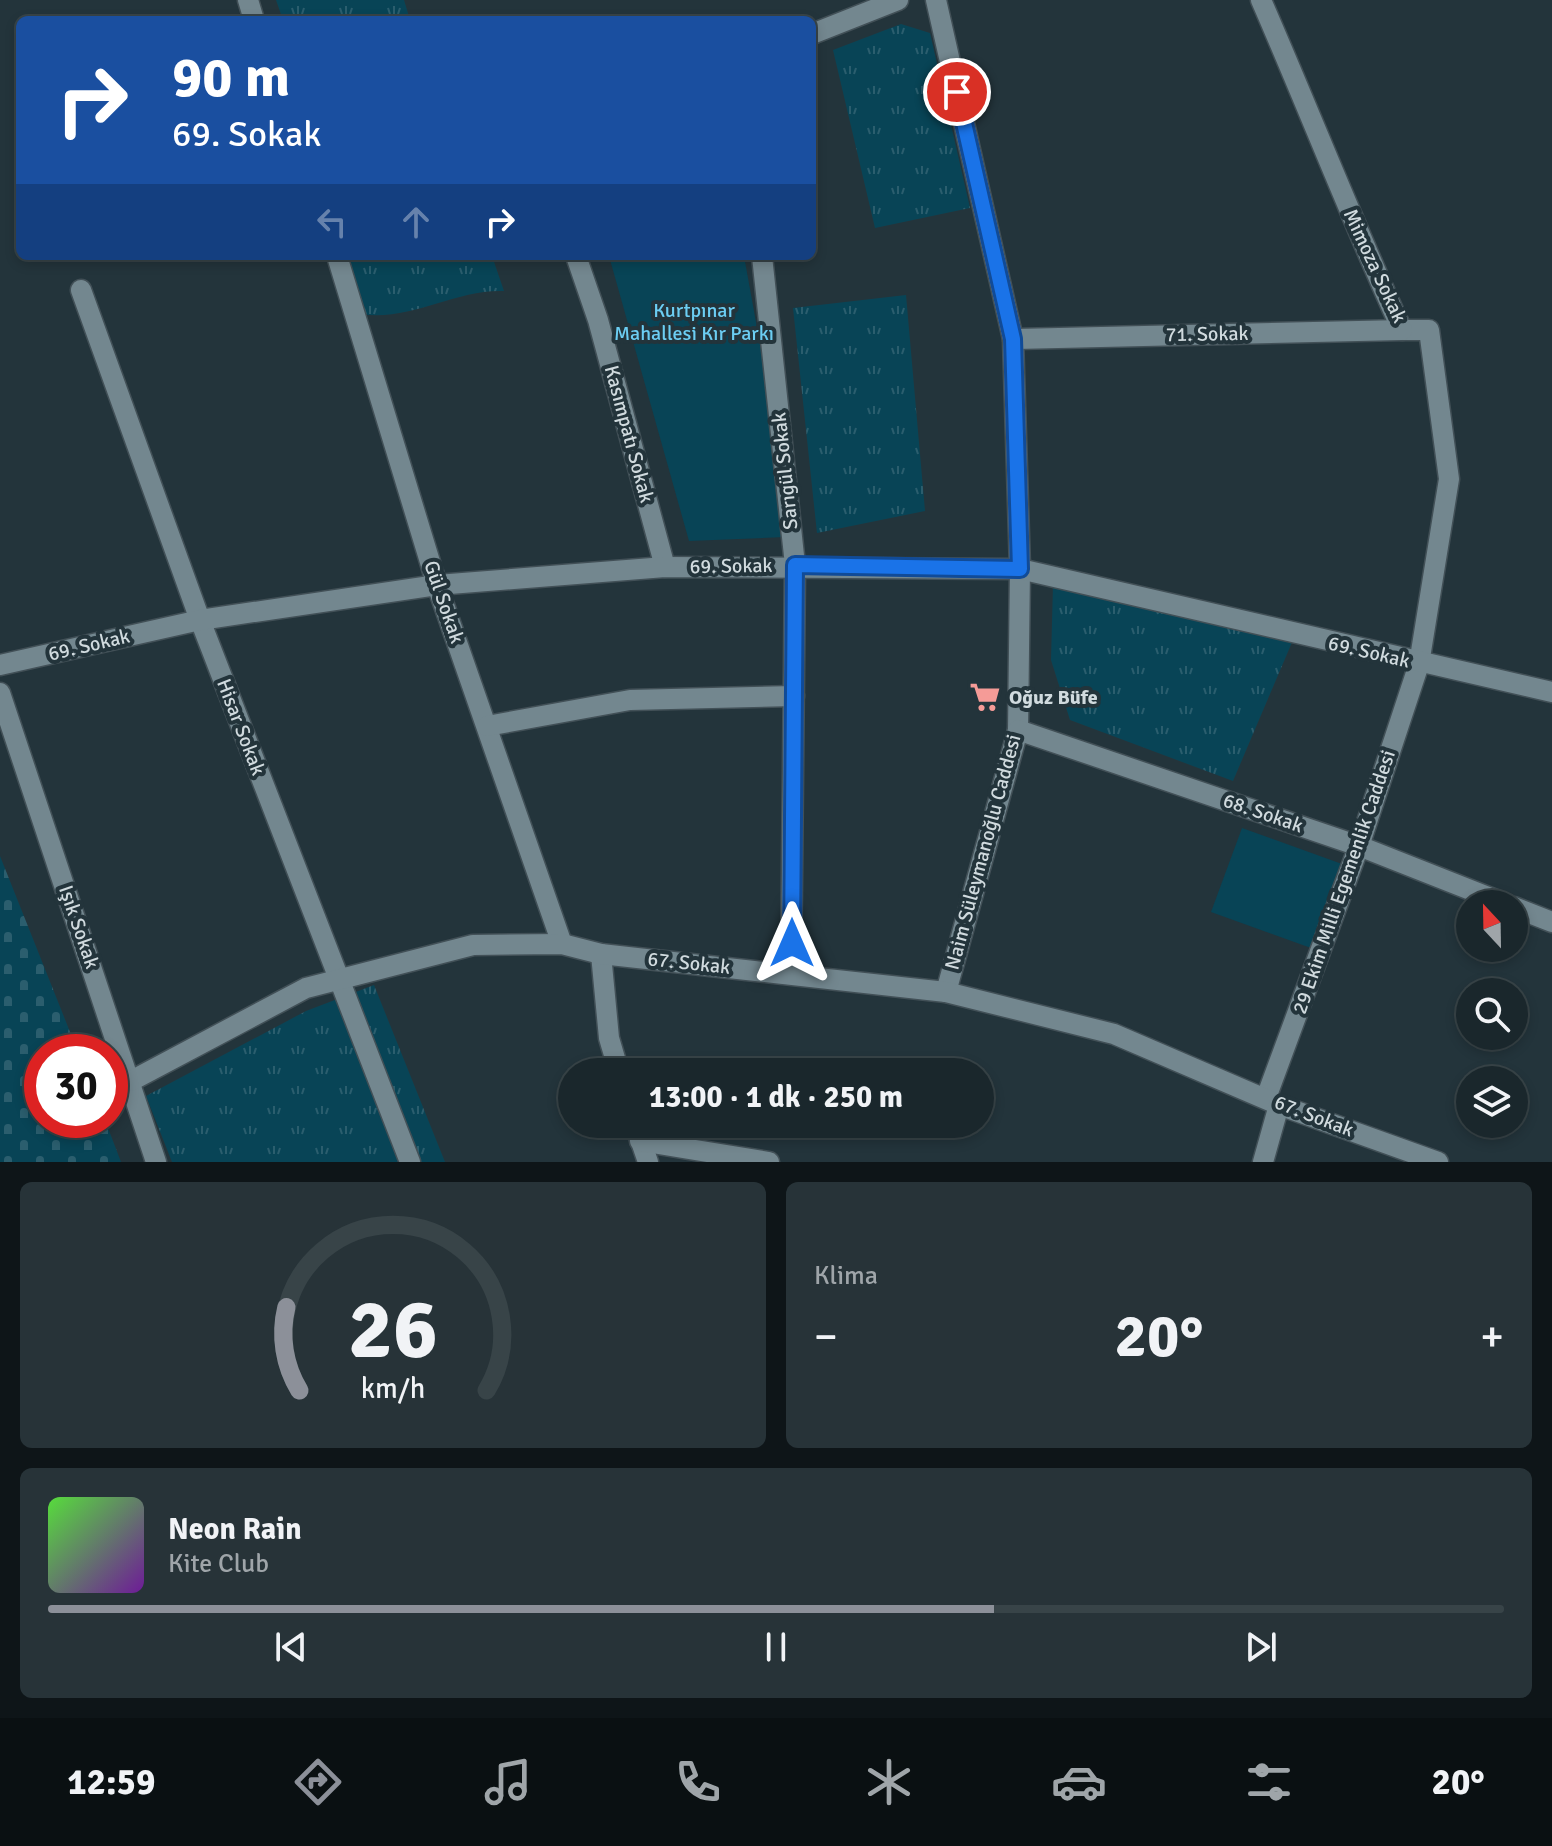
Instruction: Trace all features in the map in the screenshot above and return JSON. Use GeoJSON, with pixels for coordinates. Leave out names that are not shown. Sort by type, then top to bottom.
{"type":"FeatureCollection","features":[{"type":"Feature","properties":{"kind":"street"},"geometry":{"type":"LineString","coordinates":[[816,32],[898,0]]}},
{"type":"Feature","properties":{"kind":"street","name":"Naim Süleymanoğlu Caddesi"},"geometry":{"type":"LineString","coordinates":[[936,0],[1013,339],[1020,569],[1018,730],[946,992]]}},
{"type":"Feature","properties":{"kind":"street","name":"Mimoza Sokak"},"geometry":{"type":"LineString","coordinates":[[1261,0],[1319,132],[1356,232],[1402,330],[1429,330],[1449,479],[1419,664]]}},
{"type":"Feature","properties":{"kind":"street","name":"Gül Sokak"},"geometry":{"type":"LineString","coordinates":[[338,260],[437,585],[562,944]]}},
{"type":"Feature","properties":{"kind":"street","name":"Kasımpatı Sokak"},"geometry":{"type":"LineString","coordinates":[[577,260],[598,320],[665,567]]}},
{"type":"Feature","properties":{"kind":"street","name":"Sarıgül Sokak"},"geometry":{"type":"LineString","coordinates":[[762,260],[795,565],[791,974]]}},
{"type":"Feature","properties":{"kind":"street","name":"Hisar Sokak"},"geometry":{"type":"LineString","coordinates":[[81,290],[200,620],[410,1162]]}},
{"type":"Feature","properties":{"kind":"street","name":"71. Sokak"},"geometry":{"type":"LineString","coordinates":[[1013,339],[1402,330]]}},
{"type":"Feature","properties":{"kind":"street","name":"69. Sokak"},"geometry":{"type":"LineString","coordinates":[[0,665],[200,620],[437,585],[665,567],[795,565],[1020,569],[1419,664],[1552,692]]}},
{"type":"Feature","properties":{"kind":"street","name":"29 Ekim Milli Egemenlik Caddesi"},"geometry":{"type":"LineString","coordinates":[[1263,1162],[1273,1102],[1419,664]]}},
{"type":"Feature","properties":{"kind":"street","name":"Işık Sokak"},"geometry":{"type":"LineString","coordinates":[[0,693],[156,1162]]}},
{"type":"Feature","properties":{"kind":"street"},"geometry":{"type":"LineString","coordinates":[[487,726],[630,700],[794,696]]}},
{"type":"Feature","properties":{"kind":"street","name":"68. Sokak"},"geometry":{"type":"LineString","coordinates":[[1018,730],[1359,846],[1471,890]]}},
{"type":"Feature","properties":{"kind":"street"},"geometry":{"type":"LineString","coordinates":[[1528,913],[1552,922]]}},
{"type":"Feature","properties":{"kind":"street","name":"67. Sokak"},"geometry":{"type":"LineString","coordinates":[[131,1081],[306,988],[473,945],[562,944],[601,954],[946,992],[1114,1034],[1273,1102],[1438,1162]]}},
{"type":"Feature","properties":{"kind":"street"},"geometry":{"type":"LineString","coordinates":[[601,954],[609,1038],[615,1058]]}},
{"type":"Feature","properties":{"kind":"street"},"geometry":{"type":"LineString","coordinates":[[639,1138],[648,1162]]}},
{"type":"Feature","properties":{"kind":"street"},"geometry":{"type":"LineString","coordinates":[[663,1138],[769,1162]]}},
{"type":"Feature","properties":{"kind":"green space"},"geometry":{"type":"Polygon","coordinates":[[[276,0],[404,0],[409,16],[282,16],[276,0]]]}},
{"type":"Feature","properties":{"kind":"green space"},"geometry":{"type":"Polygon","coordinates":[[[901,24],[930,33],[970,208],[875,228],[833,50],[901,24]]]}},
{"type":"Feature","properties":{"kind":"green space"},"geometry":{"type":"Polygon","coordinates":[[[348,260],[493,260],[504,291],[468,295],[397,314],[361,314],[348,260]]]}},
{"type":"Feature","properties":{"kind":"green space","name":"Kurtpınar Mahallesi Kır Parkı"},"geometry":{"type":"Polygon","coordinates":[[[610,260],[745,260],[771,405],[785,537],[689,541],[610,260]]]}},
{"type":"Feature","properties":{"kind":"green space"},"geometry":{"type":"Polygon","coordinates":[[[906,295],[925,511],[817,533],[793,308],[906,295]]]}},
{"type":"Feature","properties":{"kind":"green space"},"geometry":{"type":"Polygon","coordinates":[[[1053,585],[1293,640],[1233,781],[1070,720],[1051,660],[1053,585]]]}},
{"type":"Feature","properties":{"kind":"green space"},"geometry":{"type":"Polygon","coordinates":[[[1242,828],[1342,864],[1311,948],[1211,912],[1242,828]]]}},
{"type":"Feature","properties":{"kind":"green space"},"geometry":{"type":"Polygon","coordinates":[[[0,856],[71,1034],[24,1034],[24,1138],[112,1138],[121,1162],[0,1162],[0,856]]]}},
{"type":"Feature","properties":{"kind":"green space"},"geometry":{"type":"Polygon","coordinates":[[[374,985],[445,1162],[172,1162],[146,1096],[306,1011],[374,985]]]}},
{"type":"Feature","properties":{"kind":"place","name":"Oğuz Büfe"},"geometry":{"type":"Point","coordinates":[985,697]}},
{"type":"Feature","properties":{"kind":"route"},"geometry":{"type":"LineString","coordinates":[[792,943],[795,565],[1020,569],[1013,339],[957,92]]}}]}
